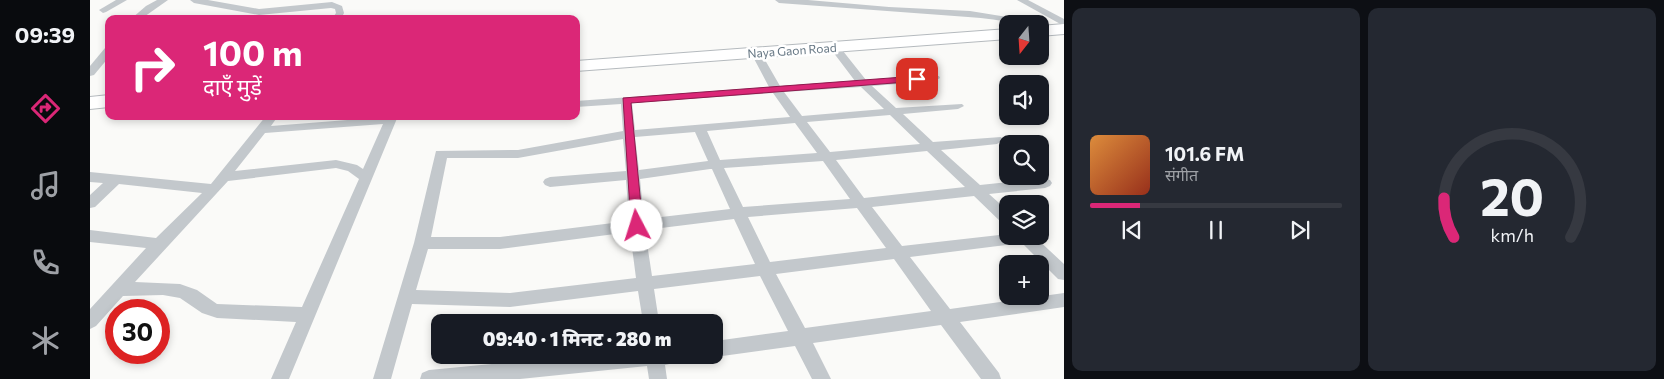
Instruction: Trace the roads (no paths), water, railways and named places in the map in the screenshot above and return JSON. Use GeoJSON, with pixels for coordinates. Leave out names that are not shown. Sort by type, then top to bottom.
{"type":"FeatureCollection","features":[{"type":"Feature","properties":{"kind":"main road"},"geometry":{"type":"LineString","coordinates":[[1049,30],[1062,28]]}},
{"type":"Feature","properties":{"kind":"main road","name":"Naya Gaon Road"},"geometry":{"type":"LineString","coordinates":[[580,66],[999,35]]}},
{"type":"Feature","properties":{"kind":"main road"},"geometry":{"type":"LineString","coordinates":[[90,103],[105,102]]}},
{"type":"Feature","properties":{"kind":"street"},"geometry":{"type":"LineString","coordinates":[[102,10],[123,0]]}},
{"type":"Feature","properties":{"kind":"street"},"geometry":{"type":"LineString","coordinates":[[140,15],[164,0]]}},
{"type":"Feature","properties":{"kind":"street"},"geometry":{"type":"LineString","coordinates":[[194,0],[259,12],[325,5],[338,13]]}},
{"type":"Feature","properties":{"kind":"street"},"geometry":{"type":"LineString","coordinates":[[228,7],[244,0]]}},
{"type":"Feature","properties":{"kind":"street"},"geometry":{"type":"LineString","coordinates":[[779,0],[860,4],[970,14],[999,19]]}},
{"type":"Feature","properties":{"kind":"street"},"geometry":{"type":"LineString","coordinates":[[1021,0],[1062,28]]}},
{"type":"Feature","properties":{"kind":"street"},"geometry":{"type":"LineString","coordinates":[[1049,26],[1062,28]]}},
{"type":"Feature","properties":{"kind":"street"},"geometry":{"type":"LineString","coordinates":[[835,48],[862,82],[999,212]]}},
{"type":"Feature","properties":{"kind":"street"},"geometry":{"type":"LineString","coordinates":[[756,53],[776,89],[992,379]]}},
{"type":"Feature","properties":{"kind":"street"},"geometry":{"type":"LineString","coordinates":[[90,73],[105,55]]}},
{"type":"Feature","properties":{"kind":"street"},"geometry":{"type":"LineString","coordinates":[[580,104],[935,78]]}},
{"type":"Feature","properties":{"kind":"street"},"geometry":{"type":"LineString","coordinates":[[626,100],[637,226],[650,314]]}},
{"type":"Feature","properties":{"kind":"street"},"geometry":{"type":"LineString","coordinates":[[382,379],[422,243],[441,154],[518,154],[629,134],[798,119],[894,113],[958,106]]}},
{"type":"Feature","properties":{"kind":"street"},"geometry":{"type":"LineString","coordinates":[[91,318],[214,188],[269,120]]}},
{"type":"Feature","properties":{"kind":"street"},"geometry":{"type":"LineString","coordinates":[[261,130],[369,120]]}},
{"type":"Feature","properties":{"kind":"street"},"geometry":{"type":"LineString","coordinates":[[280,379],[390,120]]}},
{"type":"Feature","properties":{"kind":"street"},"geometry":{"type":"LineString","coordinates":[[699,128],[766,269],[822,379]]}},
{"type":"Feature","properties":{"kind":"street"},"geometry":{"type":"LineString","coordinates":[[550,182],[633,175],[716,164],[826,157],[997,140]]}},
{"type":"Feature","properties":{"kind":"street"},"geometry":{"type":"LineString","coordinates":[[224,176],[336,164],[352,168],[366,176]]}},
{"type":"Feature","properties":{"kind":"street"},"geometry":{"type":"LineString","coordinates":[[90,177],[214,188]]}},
{"type":"Feature","properties":{"kind":"street"},"geometry":{"type":"LineString","coordinates":[[90,203],[115,180]]}},
{"type":"Feature","properties":{"kind":"street"},"geometry":{"type":"LineString","coordinates":[[422,243],[500,243],[739,213],[861,203],[1028,185]]}},
{"type":"Feature","properties":{"kind":"street"},"geometry":{"type":"LineString","coordinates":[[90,236],[159,244]]}},
{"type":"Feature","properties":{"kind":"street"},"geometry":{"type":"LineString","coordinates":[[407,297],[510,300],[999,240]]}},
{"type":"Feature","properties":{"kind":"street"},"geometry":{"type":"LineString","coordinates":[[1033,245],[1064,274]]}},
{"type":"Feature","properties":{"kind":"street"},"geometry":{"type":"LineString","coordinates":[[120,289],[184,292],[195,297],[204,307],[217,311],[307,314]]}},
{"type":"Feature","properties":{"kind":"street"},"geometry":{"type":"LineString","coordinates":[[723,348],[944,315],[1064,300]]}},
{"type":"Feature","properties":{"kind":"street"},"geometry":{"type":"LineString","coordinates":[[428,379],[583,364]]}},
{"type":"Feature","properties":{"kind":"street"},"geometry":{"type":"LineString","coordinates":[[656,364],[658,379]]}}]}
